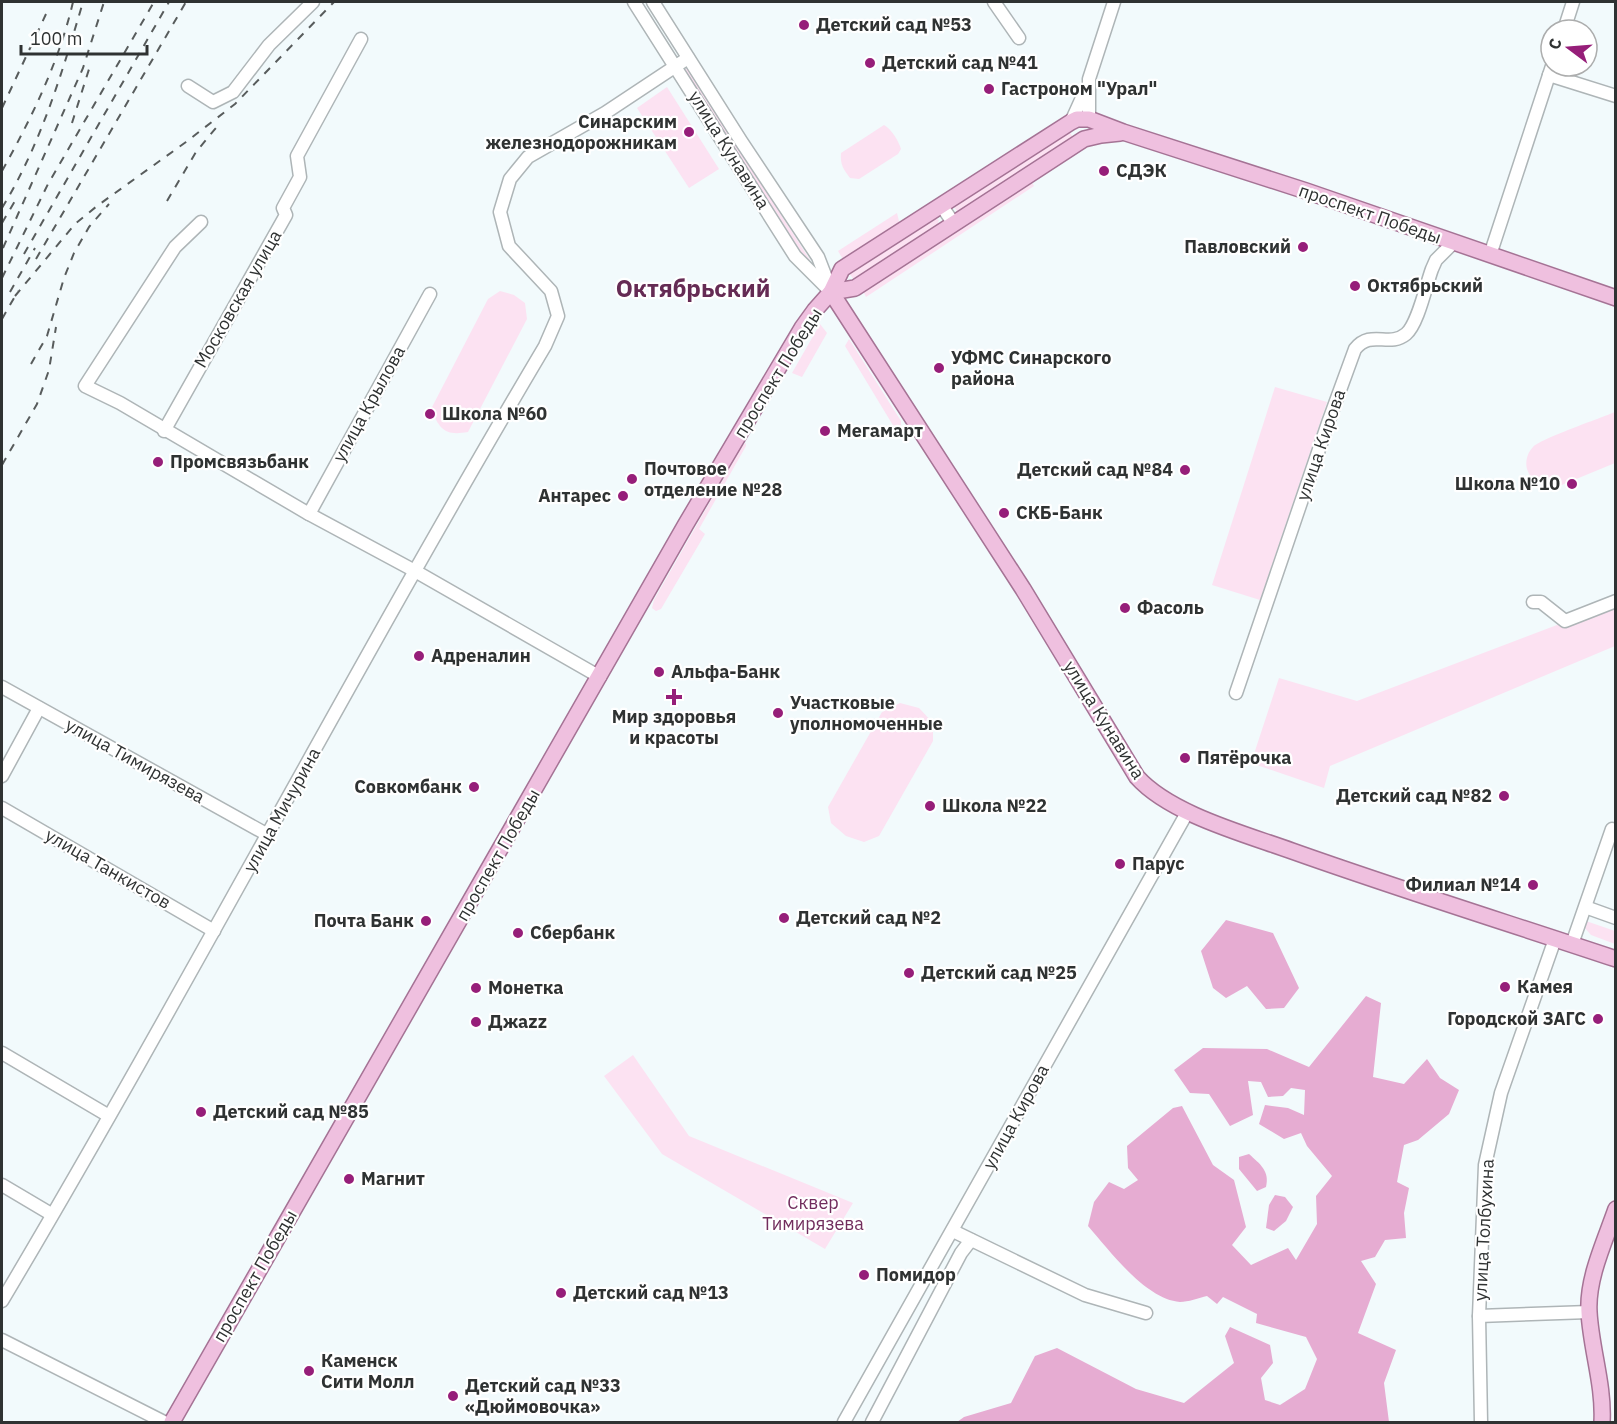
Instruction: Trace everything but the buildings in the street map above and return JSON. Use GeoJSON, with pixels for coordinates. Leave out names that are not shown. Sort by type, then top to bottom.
{"type":"FeatureCollection","features":[{"type":"Feature","properties":{"kind":"main road","name":"проспект Победы"},"geometry":{"type":"LineString","coordinates":[[172,1422],[680,534],[802,328],[831,292],[842,269],[1071,122],[1089,118],[1123,132],[1306,191],[1616,298]]}},
{"type":"Feature","properties":{"kind":"main road"},"geometry":{"type":"LineString","coordinates":[[1084,140],[1089,118]]}},
{"type":"Feature","properties":{"kind":"main road","name":"проспект Победы"},"geometry":{"type":"LineString","coordinates":[[831,292],[855,288],[1084,140],[1123,132]]}},
{"type":"Feature","properties":{"kind":"main road","name":"улица Кунавина"},"geometry":{"type":"LineString","coordinates":[[831,292],[1023,589],[1137,777],[1146,787],[1188,811],[1220,825],[1390,886],[1616,959]]}},
{"type":"Feature","properties":{"kind":"main road"},"geometry":{"type":"LineString","coordinates":[[1602,1422],[1601,1385],[1589,1312],[1593,1280],[1616,1209]]}},
{"type":"Feature","properties":{"kind":"street"},"geometry":{"type":"LineString","coordinates":[[188,86],[213,102],[233,92],[269,45],[313,2]]}},
{"type":"Feature","properties":{"kind":"street","name":"улица Кунавина"},"geometry":{"type":"LineString","coordinates":[[634,2],[795,256],[831,292]]}},
{"type":"Feature","properties":{"kind":"street","name":"улица Кунавина"},"geometry":{"type":"LineString","coordinates":[[653,2],[818,257],[831,292]]}},
{"type":"Feature","properties":{"kind":"street"},"geometry":{"type":"LineString","coordinates":[[994,2],[1019,39]]}},
{"type":"Feature","properties":{"kind":"street"},"geometry":{"type":"LineString","coordinates":[[1071,122],[1081,103],[1114,2]]}},
{"type":"Feature","properties":{"kind":"street"},"geometry":{"type":"LineString","coordinates":[[1568,18],[1573,2]]}},
{"type":"Feature","properties":{"kind":"street","name":"Московская улица"},"geometry":{"type":"LineString","coordinates":[[165,431],[286,215],[283,208],[300,177],[297,156],[361,39]]}},
{"type":"Feature","properties":{"kind":"street"},"geometry":{"type":"LineString","coordinates":[[676,66],[688,58]]}},
{"type":"Feature","properties":{"kind":"street","name":"улица Мичурина"},"geometry":{"type":"LineString","coordinates":[[2,1301],[545,346],[558,316],[551,291],[509,246],[501,212],[510,179],[528,157],[605,113],[676,66]]}},
{"type":"Feature","properties":{"kind":"street"},"geometry":{"type":"LineString","coordinates":[[1490,255],[1548,78]]}},
{"type":"Feature","properties":{"kind":"street"},"geometry":{"type":"LineString","coordinates":[[1571,78],[1616,96]]}},
{"type":"Feature","properties":{"kind":"street"},"geometry":{"type":"LineString","coordinates":[[1089,79],[1089,118]]}},
{"type":"Feature","properties":{"kind":"street"},"geometry":{"type":"LineString","coordinates":[[941,205],[954,224]]}},
{"type":"Feature","properties":{"kind":"street"},"geometry":{"type":"LineString","coordinates":[[201,222],[175,247],[85,386],[120,403],[309,514],[415,571],[600,677]]}},
{"type":"Feature","properties":{"kind":"street","name":"улица Кирова"},"geometry":{"type":"LineString","coordinates":[[1236,693],[1355,349],[1361,342],[1370,339],[1393,340],[1406,334],[1413,325],[1436,260],[1453,243]]}},
{"type":"Feature","properties":{"kind":"street","name":"улица Крылова"},"geometry":{"type":"LineString","coordinates":[[309,514],[430,294]]}},
{"type":"Feature","properties":{"kind":"street"},"geometry":{"type":"LineString","coordinates":[[1533,602],[1541,602],[1565,621],[1616,601]]}},
{"type":"Feature","properties":{"kind":"street","name":"улица Тимирязева"},"geometry":{"type":"LineString","coordinates":[[2,687],[268,835]]}},
{"type":"Feature","properties":{"kind":"street"},"geometry":{"type":"LineString","coordinates":[[2,776],[39,708]]}},
{"type":"Feature","properties":{"kind":"street","name":"улица Танкистов"},"geometry":{"type":"LineString","coordinates":[[2,808],[214,931]]}},
{"type":"Feature","properties":{"kind":"street","name":"улица Кирова"},"geometry":{"type":"LineString","coordinates":[[844,1422],[1188,811]]}},
{"type":"Feature","properties":{"kind":"street"},"geometry":{"type":"LineString","coordinates":[[1572,944],[1612,829],[1616,830]]}},
{"type":"Feature","properties":{"kind":"street"},"geometry":{"type":"LineString","coordinates":[[1588,908],[1616,918]]}},
{"type":"Feature","properties":{"kind":"street","name":"улица Толбухина"},"geometry":{"type":"LineString","coordinates":[[1481,1422],[1479,1316],[1485,1165],[1501,1093],[1555,939]]}},
{"type":"Feature","properties":{"kind":"street"},"geometry":{"type":"LineString","coordinates":[[2,1053],[109,1116]]}},
{"type":"Feature","properties":{"kind":"street"},"geometry":{"type":"LineString","coordinates":[[2,1185],[51,1214]]}},
{"type":"Feature","properties":{"kind":"street"},"geometry":{"type":"LineString","coordinates":[[953,1231],[1085,1295],[1146,1313]]}},
{"type":"Feature","properties":{"kind":"street"},"geometry":{"type":"LineString","coordinates":[[872,1422],[961,1253],[971,1240]]}},
{"type":"Feature","properties":{"kind":"street"},"geometry":{"type":"LineString","coordinates":[[2,1294],[12,1283]]}},
{"type":"Feature","properties":{"kind":"street"},"geometry":{"type":"LineString","coordinates":[[1479,1316],[1589,1312]]}},
{"type":"Feature","properties":{"kind":"street"},"geometry":{"type":"LineString","coordinates":[[2,1340],[164,1422]]}},
{"type":"Feature","properties":{"kind":"green space"},"geometry":{"type":"Polygon","coordinates":[[[685,69],[688,69],[810,260],[807,262],[685,72],[685,69]]]}},
{"type":"Feature","properties":{"kind":"green space"},"geometry":{"type":"Polygon","coordinates":[[[667,87],[719,169],[689,188],[637,108],[667,87]]]}},
{"type":"Feature","properties":{"kind":"green space"},"geometry":{"type":"Polygon","coordinates":[[[884,125],[898,142],[901,149],[898,154],[859,179],[850,178],[842,166],[841,153],[884,125]]]}},
{"type":"Feature","properties":{"kind":"green space"},"geometry":{"type":"Polygon","coordinates":[[[1069,131],[1074,139],[958,213],[953,205],[1069,131]]]}},
{"type":"Feature","properties":{"kind":"green space"},"geometry":{"type":"Polygon","coordinates":[[[1030,179],[1034,186],[866,297],[862,289],[1030,179]]]}},
{"type":"Feature","properties":{"kind":"green space"},"geometry":{"type":"Polygon","coordinates":[[[897,213],[898,227],[844,261],[838,251],[897,213]]]}},
{"type":"Feature","properties":{"kind":"green space"},"geometry":{"type":"Polygon","coordinates":[[[932,218],[939,220],[937,226],[854,280],[849,273],[932,218]]]}},
{"type":"Feature","properties":{"kind":"green space"},"geometry":{"type":"Polygon","coordinates":[[[500,291],[514,295],[525,303],[527,319],[468,432],[449,432],[437,422],[431,409],[488,299],[500,291]]]}},
{"type":"Feature","properties":{"kind":"green space"},"geometry":{"type":"Polygon","coordinates":[[[820,324],[827,333],[802,377],[792,373],[820,324]]]}},
{"type":"Feature","properties":{"kind":"green space"},"geometry":{"type":"Polygon","coordinates":[[[849,339],[901,421],[901,428],[897,432],[845,346],[849,339]]]}},
{"type":"Feature","properties":{"kind":"green space"},"geometry":{"type":"Polygon","coordinates":[[[1275,387],[1327,402],[1260,600],[1212,585],[1275,387]]]}},
{"type":"Feature","properties":{"kind":"green space"},"geometry":{"type":"Polygon","coordinates":[[[1615,412],[1615,463],[1552,489],[1540,485],[1531,477],[1526,461],[1529,452],[1538,443],[1615,412]]]}},
{"type":"Feature","properties":{"kind":"green space"},"geometry":{"type":"Polygon","coordinates":[[[746,443],[699,529],[705,534],[661,609],[656,611],[652,608],[654,600],[742,446],[746,443]]]}},
{"type":"Feature","properties":{"kind":"green space"},"geometry":{"type":"Polygon","coordinates":[[[1615,603],[1615,646],[1330,766],[1324,788],[1251,763],[1279,678],[1357,701],[1615,603]]]}},
{"type":"Feature","properties":{"kind":"green space"},"geometry":{"type":"Polygon","coordinates":[[[900,703],[919,708],[933,723],[933,741],[879,836],[864,842],[846,836],[831,823],[828,807],[882,712],[900,703]]]}},
{"type":"Feature","properties":{"kind":"green space"},"geometry":{"type":"Polygon","coordinates":[[[1586,921],[1615,931],[1615,944],[1591,935],[1584,927],[1586,921]]]}},
{"type":"Feature","properties":{"kind":"green space","name":"Сквер Тимирязева"},"geometry":{"type":"Polygon","coordinates":[[[633,1055],[689,1136],[853,1203],[825,1249],[662,1154],[604,1076],[633,1055]]]}},
{"type":"Feature","properties":{"kind":"shaded area"},"geometry":{"type":"Polygon","coordinates":[[[1226,920],[1273,933],[1299,988],[1284,1008],[1266,1009],[1247,986],[1226,998],[1213,988],[1201,951],[1226,920]]]}},
{"type":"Feature","properties":{"kind":"shaded area"},"geometry":{"type":"Polygon","coordinates":[[[1366,996],[1381,1003],[1373,1077],[1404,1084],[1427,1059],[1440,1078],[1459,1090],[1449,1114],[1418,1140],[1404,1145],[1397,1182],[1409,1188],[1404,1213],[1406,1238],[1385,1240],[1375,1257],[1361,1261],[1376,1284],[1358,1333],[1396,1350],[1384,1383],[1389,1422],[957,1422],[964,1417],[1011,1403],[1035,1356],[1057,1348],[1136,1389],[1184,1403],[1234,1363],[1225,1336],[1230,1327],[1270,1345],[1273,1363],[1261,1378],[1265,1400],[1280,1405],[1305,1389],[1317,1359],[1306,1337],[1256,1323],[1257,1314],[1223,1297],[1217,1304],[1207,1296],[1180,1302],[1167,1299],[1141,1283],[1129,1272],[1088,1226],[1094,1202],[1109,1182],[1124,1189],[1138,1180],[1128,1168],[1127,1146],[1173,1108],[1182,1106],[1213,1165],[1234,1180],[1246,1227],[1232,1245],[1251,1265],[1288,1248],[1296,1260],[1317,1224],[1316,1196],[1332,1176],[1307,1146],[1301,1133],[1284,1139],[1259,1124],[1265,1105],[1288,1108],[1304,1115],[1305,1090],[1291,1088],[1283,1096],[1268,1097],[1261,1082],[1248,1081],[1253,1115],[1230,1126],[1209,1094],[1190,1093],[1174,1070],[1203,1048],[1267,1049],[1309,1067],[1366,996]]]}},
{"type":"Feature","properties":{"kind":"shaded area"},"geometry":{"type":"Polygon","coordinates":[[[1249,1154],[1263,1168],[1267,1176],[1266,1187],[1257,1191],[1239,1169],[1239,1157],[1249,1154]]]}},
{"type":"Feature","properties":{"kind":"shaded area"},"geometry":{"type":"Polygon","coordinates":[[[1275,1195],[1285,1197],[1293,1207],[1286,1221],[1274,1231],[1266,1228],[1269,1205],[1275,1195]]]}},
{"type":"Feature","properties":{"kind":"railway"},"geometry":{"type":"LineString","coordinates":[[2,171],[24,130],[52,68],[73,2]]}},
{"type":"Feature","properties":{"kind":"railway"},"geometry":{"type":"LineString","coordinates":[[2,208],[28,159],[49,108],[83,2]]}},
{"type":"Feature","properties":{"kind":"railway"},"geometry":{"type":"LineString","coordinates":[[3,248],[83,68],[104,2]]}},
{"type":"Feature","properties":{"kind":"railway"},"geometry":{"type":"LineString","coordinates":[[2,278],[48,184],[154,2]]}},
{"type":"Feature","properties":{"kind":"railway"},"geometry":{"type":"LineString","coordinates":[[24,254],[169,2]]}},
{"type":"Feature","properties":{"kind":"railway"},"geometry":{"type":"LineString","coordinates":[[36,259],[186,2]]}},
{"type":"Feature","properties":{"kind":"railway"},"geometry":{"type":"LineString","coordinates":[[15,296],[75,224],[235,104],[334,2]]}},
{"type":"Feature","properties":{"kind":"railway"},"geometry":{"type":"LineString","coordinates":[[2,108],[46,14]]}},
{"type":"Feature","properties":{"kind":"railway"},"geometry":{"type":"LineString","coordinates":[[72,123],[90,66]]}},
{"type":"Feature","properties":{"kind":"railway"},"geometry":{"type":"LineString","coordinates":[[167,201],[196,152],[220,123]]}},
{"type":"Feature","properties":{"kind":"railway"},"geometry":{"type":"LineString","coordinates":[[2,223],[15,201]]}},
{"type":"Feature","properties":{"kind":"railway"},"geometry":{"type":"LineString","coordinates":[[31,364],[47,336],[74,253],[89,227],[109,204]]}},
{"type":"Feature","properties":{"kind":"railway"},"geometry":{"type":"LineString","coordinates":[[10,292],[35,248]]}},
{"type":"Feature","properties":{"kind":"railway"},"geometry":{"type":"LineString","coordinates":[[2,319],[18,291]]}},
{"type":"Feature","properties":{"kind":"railway"},"geometry":{"type":"LineString","coordinates":[[2,465],[37,404],[49,370],[56,327]]}},
{"type":"Feature","properties":{"kind":"place","name":"Детский сад №53"},"geometry":{"type":"Point","coordinates":[804,25]}},
{"type":"Feature","properties":{"kind":"place","name":"Детский сад №41"},"geometry":{"type":"Point","coordinates":[870,63]}},
{"type":"Feature","properties":{"kind":"place","name":"Гастроном \"Урал\""},"geometry":{"type":"Point","coordinates":[989,89]}},
{"type":"Feature","properties":{"kind":"place","name":"Синарским железнодорожникам"},"geometry":{"type":"Point","coordinates":[689,132]}},
{"type":"Feature","properties":{"kind":"place","name":"СДЭК"},"geometry":{"type":"Point","coordinates":[1104,171]}},
{"type":"Feature","properties":{"kind":"place","name":"Павловский"},"geometry":{"type":"Point","coordinates":[1303,247]}},
{"type":"Feature","properties":{"kind":"place","name":"Октябрьский"},"geometry":{"type":"Point","coordinates":[1355,286]}},
{"type":"Feature","properties":{"kind":"place","name":"УФМС Синарского района"},"geometry":{"type":"Point","coordinates":[939,368]}},
{"type":"Feature","properties":{"kind":"place","name":"Школа №60"},"geometry":{"type":"Point","coordinates":[430,414]}},
{"type":"Feature","properties":{"kind":"place","name":"Мегамарт"},"geometry":{"type":"Point","coordinates":[825,431]}},
{"type":"Feature","properties":{"kind":"place","name":"Промсвязьбанк"},"geometry":{"type":"Point","coordinates":[158,462]}},
{"type":"Feature","properties":{"kind":"place","name":"Детский сад №84"},"geometry":{"type":"Point","coordinates":[1185,470]}},
{"type":"Feature","properties":{"kind":"place","name":"Почтовое отделение №28"},"geometry":{"type":"Point","coordinates":[632,479]}},
{"type":"Feature","properties":{"kind":"place","name":"Школа №10"},"geometry":{"type":"Point","coordinates":[1572,484]}},
{"type":"Feature","properties":{"kind":"place","name":"Антарес"},"geometry":{"type":"Point","coordinates":[623,496]}},
{"type":"Feature","properties":{"kind":"place","name":"СКБ-Банк"},"geometry":{"type":"Point","coordinates":[1004,513]}},
{"type":"Feature","properties":{"kind":"place","name":"Фасоль"},"geometry":{"type":"Point","coordinates":[1125,608]}},
{"type":"Feature","properties":{"kind":"place","name":"Адреналин"},"geometry":{"type":"Point","coordinates":[419,656]}},
{"type":"Feature","properties":{"kind":"place","name":"Альфа-Банк"},"geometry":{"type":"Point","coordinates":[659,672]}},
{"type":"Feature","properties":{"kind":"place","name":"Мир здоровья и красоты"},"geometry":{"type":"Point","coordinates":[674,697]}},
{"type":"Feature","properties":{"kind":"place","name":"Участковые уполномоченные"},"geometry":{"type":"Point","coordinates":[778,713]}},
{"type":"Feature","properties":{"kind":"place","name":"Пятёрочка"},"geometry":{"type":"Point","coordinates":[1185,758]}},
{"type":"Feature","properties":{"kind":"place","name":"Совкомбанк"},"geometry":{"type":"Point","coordinates":[474,787]}},
{"type":"Feature","properties":{"kind":"place","name":"Детский сад №82"},"geometry":{"type":"Point","coordinates":[1504,796]}},
{"type":"Feature","properties":{"kind":"place","name":"Школа №22"},"geometry":{"type":"Point","coordinates":[930,806]}},
{"type":"Feature","properties":{"kind":"place","name":"Парус"},"geometry":{"type":"Point","coordinates":[1120,864]}},
{"type":"Feature","properties":{"kind":"place","name":"Филиал №14"},"geometry":{"type":"Point","coordinates":[1533,885]}},
{"type":"Feature","properties":{"kind":"place","name":"Детский сад №2"},"geometry":{"type":"Point","coordinates":[784,918]}},
{"type":"Feature","properties":{"kind":"place","name":"Почта Банк"},"geometry":{"type":"Point","coordinates":[426,921]}},
{"type":"Feature","properties":{"kind":"place","name":"Сбербанк"},"geometry":{"type":"Point","coordinates":[518,933]}},
{"type":"Feature","properties":{"kind":"place","name":"Детский сад №25"},"geometry":{"type":"Point","coordinates":[909,973]}},
{"type":"Feature","properties":{"kind":"place","name":"Камея"},"geometry":{"type":"Point","coordinates":[1505,987]}},
{"type":"Feature","properties":{"kind":"place","name":"Монетка"},"geometry":{"type":"Point","coordinates":[476,988]}},
{"type":"Feature","properties":{"kind":"place","name":"Городской ЗАГС"},"geometry":{"type":"Point","coordinates":[1598,1019]}},
{"type":"Feature","properties":{"kind":"place","name":"Джаzz"},"geometry":{"type":"Point","coordinates":[476,1022]}},
{"type":"Feature","properties":{"kind":"place","name":"Детский сад №85"},"geometry":{"type":"Point","coordinates":[201,1112]}},
{"type":"Feature","properties":{"kind":"place","name":"Магнит"},"geometry":{"type":"Point","coordinates":[349,1179]}},
{"type":"Feature","properties":{"kind":"place","name":"Помидор"},"geometry":{"type":"Point","coordinates":[864,1275]}},
{"type":"Feature","properties":{"kind":"place","name":"Детский сад №13"},"geometry":{"type":"Point","coordinates":[561,1293]}},
{"type":"Feature","properties":{"kind":"place","name":"Каменск Сити Молл"},"geometry":{"type":"Point","coordinates":[309,1371]}},
{"type":"Feature","properties":{"kind":"place","name":"Детский сад №33 «Дюймовочка»"},"geometry":{"type":"Point","coordinates":[453,1396]}},
{"type":"Feature","properties":{"kind":"district","name":"Октябрьский"},"geometry":{"type":"Point","coordinates":[693,289]}}]}
